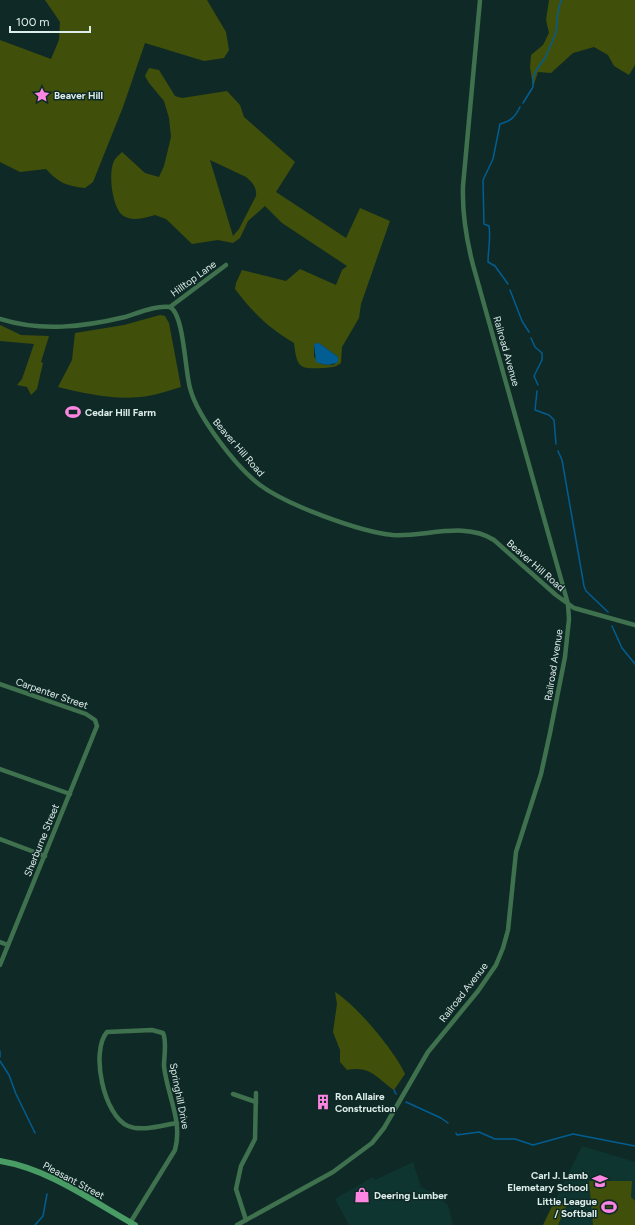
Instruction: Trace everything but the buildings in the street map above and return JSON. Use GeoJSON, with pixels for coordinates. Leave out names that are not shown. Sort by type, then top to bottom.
{"type":"FeatureCollection","features":[{"type":"Feature","properties":{"kind":"main road","name":"Pleasant Street"},"geometry":{"type":"LineString","coordinates":[[0,1161],[24,1166],[40,1173],[132,1224]]}},
{"type":"Feature","properties":{"kind":"street","name":"Railroad Avenue"},"geometry":{"type":"LineString","coordinates":[[237,1225],[333,1172],[372,1143],[384,1128],[428,1052],[481,987],[496,965],[508,930],[516,852],[542,769],[550,733],[565,657],[569,619],[568,604],[473,265],[464,225],[463,186],[480,0]]}},
{"type":"Feature","properties":{"kind":"street","name":"Hilltop Lane"},"geometry":{"type":"LineString","coordinates":[[170,307],[226,265]]}},
{"type":"Feature","properties":{"kind":"street","name":"Beaver Hill Road"},"geometry":{"type":"LineString","coordinates":[[170,307],[175,311],[179,325],[188,378],[196,406],[213,432],[246,472],[260,485],[295,504],[344,523],[370,531],[404,535],[464,531],[482,534],[494,540],[568,604],[582,611],[635,625]]}},
{"type":"Feature","properties":{"kind":"street"},"geometry":{"type":"LineString","coordinates":[[0,319],[34,327],[55,328],[110,321],[170,307]]}},
{"type":"Feature","properties":{"kind":"street","name":"Carpenter Street"},"geometry":{"type":"LineString","coordinates":[[0,684],[86,714],[94,718],[96,722]]}},
{"type":"Feature","properties":{"kind":"street","name":"Sherburne Street"},"geometry":{"type":"LineString","coordinates":[[0,965],[96,731],[96,722]]}},
{"type":"Feature","properties":{"kind":"street"},"geometry":{"type":"LineString","coordinates":[[0,769],[70,794]]}},
{"type":"Feature","properties":{"kind":"street"},"geometry":{"type":"LineString","coordinates":[[0,839],[45,856]]}},
{"type":"Feature","properties":{"kind":"street"},"geometry":{"type":"LineString","coordinates":[[0,942],[8,945]]}},
{"type":"Feature","properties":{"kind":"street","name":"Springhill Drive"},"geometry":{"type":"LineString","coordinates":[[132,1224],[175,1150],[178,1140],[177,1123],[166,1076],[164,1052],[165,1036],[162,1032],[152,1030],[110,1031],[105,1034],[100,1055],[102,1080],[109,1105],[115,1115],[123,1123],[136,1128],[177,1123]]}},
{"type":"Feature","properties":{"kind":"street"},"geometry":{"type":"LineString","coordinates":[[246,1220],[236,1189],[241,1166],[255,1139],[256,1093]]}},
{"type":"Feature","properties":{"kind":"street"},"geometry":{"type":"LineString","coordinates":[[233,1094],[256,1102]]}},
{"type":"Feature","properties":{"kind":"shaded area","name":"Carl J. Lamb Elemetary School"},"geometry":{"type":"Polygon","coordinates":[[[582,1146],[635,1162],[635,1225],[543,1225],[582,1146]]]}},
{"type":"Feature","properties":{"kind":"shaded area"},"geometry":{"type":"Polygon","coordinates":[[[413,1162],[421,1187],[435,1194],[448,1205],[453,1225],[349,1225],[335,1199],[373,1177],[375,1180],[413,1162]]]}},
{"type":"Feature","properties":{"kind":"green space"},"geometry":{"type":"Polygon","coordinates":[[[45,0],[207,0],[226,32],[229,50],[224,58],[204,61],[145,43],[123,107],[93,182],[85,188],[63,183],[46,169],[20,172],[0,162],[0,40],[51,59],[59,40],[60,22],[45,0]]]}},
{"type":"Feature","properties":{"kind":"green space"},"geometry":{"type":"Polygon","coordinates":[[[549,0],[635,0],[635,65],[629,75],[614,66],[608,55],[594,47],[573,53],[551,73],[538,72],[533,87],[530,67],[531,55],[543,45],[549,33],[546,20],[549,0]]]}},
{"type":"Feature","properties":{"kind":"green space"},"geometry":{"type":"Polygon","coordinates":[[[149,68],[159,70],[175,96],[182,98],[227,91],[240,105],[244,117],[295,162],[276,192],[346,238],[360,208],[390,221],[361,304],[359,318],[342,347],[341,363],[339,365],[324,368],[310,368],[301,366],[298,363],[294,343],[262,319],[235,289],[242,270],[286,281],[300,269],[336,285],[342,270],[347,266],[282,223],[265,206],[248,221],[240,238],[233,243],[218,240],[192,244],[166,219],[155,215],[134,219],[122,215],[119,211],[113,197],[111,181],[112,166],[115,159],[122,152],[145,173],[159,177],[164,166],[171,137],[169,118],[164,101],[145,76],[149,68]],[[210,160],[233,236],[239,229],[256,196],[256,190],[246,177],[210,160]],[[319,343],[314,345],[314,357],[321,364],[333,365],[337,362],[338,357],[319,343]]]}},
{"type":"Feature","properties":{"kind":"green space"},"geometry":{"type":"Polygon","coordinates":[[[160,315],[165,316],[169,323],[181,387],[148,396],[125,398],[91,394],[58,387],[72,360],[75,333],[124,325],[160,315]]]}},
{"type":"Feature","properties":{"kind":"green space"},"geometry":{"type":"Polygon","coordinates":[[[0,325],[21,335],[49,336],[41,362],[43,363],[37,389],[31,395],[27,387],[17,385],[22,379],[34,344],[0,341],[0,325]]]}},
{"type":"Feature","properties":{"kind":"green space"},"geometry":{"type":"Polygon","coordinates":[[[335,992],[344,998],[374,1029],[400,1064],[405,1074],[394,1090],[373,1074],[362,1069],[347,1070],[340,1062],[340,1050],[333,1032],[337,1004],[335,992]]]}},
{"type":"Feature","properties":{"kind":"green space","name":"Little League / Softball"},"geometry":{"type":"Polygon","coordinates":[[[589,1181],[632,1181],[631,1197],[635,1201],[635,1225],[593,1225],[589,1181]]]}},
{"type":"Feature","properties":{"kind":"green space"},"geometry":{"type":"Polygon","coordinates":[[[555,1200],[567,1205],[558,1225],[543,1225],[555,1200]]]}},
{"type":"Feature","properties":{"kind":"water"},"geometry":{"type":"Polygon","coordinates":[[[319,343],[338,357],[338,362],[327,365],[316,362],[314,344],[319,343]]]}},
{"type":"Feature","properties":{"kind":"waterway"},"geometry":{"type":"LineString","coordinates":[[523,103],[533,87],[533,77],[545,58],[556,33],[561,0]]}},
{"type":"Feature","properties":{"kind":"waterway"},"geometry":{"type":"LineString","coordinates":[[508,284],[495,266],[488,262],[490,230],[489,226],[484,224],[483,180],[493,159],[500,124],[512,118],[520,107]]}},
{"type":"Feature","properties":{"kind":"waterway"},"geometry":{"type":"LineString","coordinates":[[510,290],[522,321],[529,332]]}},
{"type":"Feature","properties":{"kind":"waterway"},"geometry":{"type":"LineString","coordinates":[[531,338],[535,347],[542,353],[542,360],[534,376],[538,385]]}},
{"type":"Feature","properties":{"kind":"waterway"},"geometry":{"type":"LineString","coordinates":[[537,391],[535,410],[549,415],[554,420],[556,444]]}},
{"type":"Feature","properties":{"kind":"waterway"},"geometry":{"type":"LineString","coordinates":[[558,451],[562,460],[584,586],[586,591],[608,612]]}},
{"type":"Feature","properties":{"kind":"waterway"},"geometry":{"type":"LineString","coordinates":[[612,626],[622,648],[635,664]]}},
{"type":"Feature","properties":{"kind":"waterway"},"geometry":{"type":"LineString","coordinates":[[0,1051],[0,1057]]}},
{"type":"Feature","properties":{"kind":"waterway"},"geometry":{"type":"LineString","coordinates":[[0,1061],[9,1075],[16,1094],[35,1133]]}},
{"type":"Feature","properties":{"kind":"waterway"},"geometry":{"type":"LineString","coordinates":[[394,1090],[396,1094]]}},
{"type":"Feature","properties":{"kind":"waterway"},"geometry":{"type":"LineString","coordinates":[[406,1102],[441,1118],[448,1123]]}},
{"type":"Feature","properties":{"kind":"waterway"},"geometry":{"type":"LineString","coordinates":[[456,1133],[457,1135],[479,1132],[495,1139],[515,1139],[533,1145],[573,1134],[635,1146]]}},
{"type":"Feature","properties":{"kind":"waterway"},"geometry":{"type":"LineString","coordinates":[[35,1225],[43,1216],[47,1194]]}},
{"type":"Feature","properties":{"kind":"place","name":"Beaver Hill"},"geometry":{"type":"Point","coordinates":[42,95]}},
{"type":"Feature","properties":{"kind":"place","name":"Cedar Hill Farm"},"geometry":{"type":"Point","coordinates":[73,412]}},
{"type":"Feature","properties":{"kind":"place","name":"Ron Allaire Construction"},"geometry":{"type":"Point","coordinates":[323,1102]}},
{"type":"Feature","properties":{"kind":"place","name":"Carl J. Lamb Elemetary School"},"geometry":{"type":"Point","coordinates":[600,1181]}},
{"type":"Feature","properties":{"kind":"place","name":"Deering Lumber"},"geometry":{"type":"Point","coordinates":[362,1195]}},
{"type":"Feature","properties":{"kind":"place","name":"Little League / Softball"},"geometry":{"type":"Point","coordinates":[609,1207]}}]}
